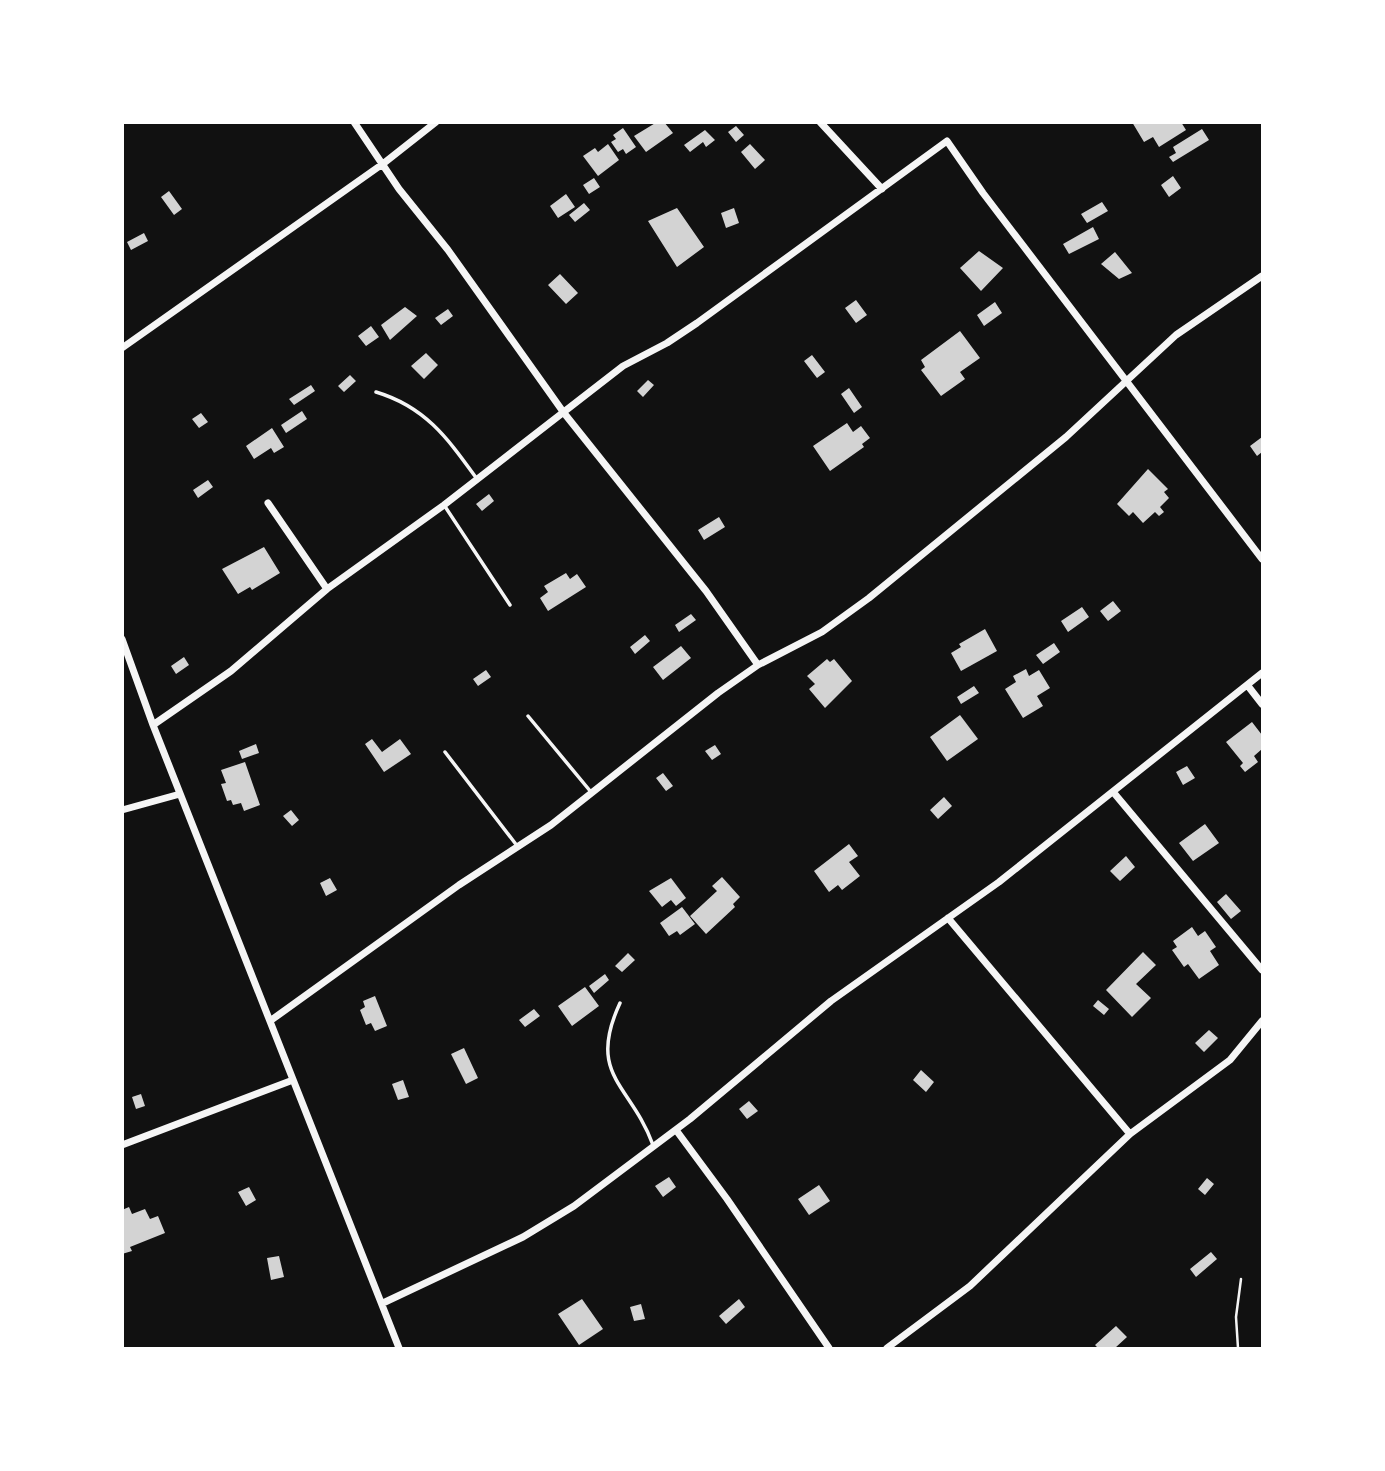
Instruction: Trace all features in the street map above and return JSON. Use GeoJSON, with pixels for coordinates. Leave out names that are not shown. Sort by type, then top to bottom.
{"type":"FeatureCollection","features":[{"type":"Feature","properties":{"kind":"street"},"geometry":{"type":"LineString","coordinates":[[354,122],[399,189],[449,250],[564,413],[706,591],[758,666]]}},
{"type":"Feature","properties":{"kind":"street"},"geometry":{"type":"LineString","coordinates":[[122,348],[384,163],[436,122]]}},
{"type":"Feature","properties":{"kind":"street"},"geometry":{"type":"LineString","coordinates":[[820,122],[882,189]]}},
{"type":"Feature","properties":{"kind":"street"},"geometry":{"type":"LineString","coordinates":[[153,725],[231,671],[327,589],[444,505],[623,366],[677,337],[947,141],[1262,559]]}},
{"type":"Feature","properties":{"kind":"street"},"geometry":{"type":"LineString","coordinates":[[270,1021],[459,885],[518,847],[758,666],[822,632],[869,598],[1034,464],[1176,335],[1262,276]]}},
{"type":"Feature","properties":{"kind":"street"},"geometry":{"type":"LineString","coordinates":[[268,503],[327,589]]}},
{"type":"Feature","properties":{"kind":"street"},"geometry":{"type":"LineString","coordinates":[[122,639],[153,725],[399,1349]]}},
{"type":"Feature","properties":{"kind":"street"},"geometry":{"type":"LineString","coordinates":[[383,1303],[523,1237],[575,1206],[676,1130],[831,1001],[948,918],[1114,793],[1262,673]]}},
{"type":"Feature","properties":{"kind":"street"},"geometry":{"type":"LineString","coordinates":[[1248,686],[1262,704]]}},
{"type":"Feature","properties":{"kind":"street"},"geometry":{"type":"LineString","coordinates":[[1114,793],[1262,970]]}},
{"type":"Feature","properties":{"kind":"street"},"geometry":{"type":"LineString","coordinates":[[122,810],[180,794]]}},
{"type":"Feature","properties":{"kind":"street"},"geometry":{"type":"LineString","coordinates":[[948,918],[1130,1134]]}},
{"type":"Feature","properties":{"kind":"street"},"geometry":{"type":"LineString","coordinates":[[887,1349],[970,1286],[1130,1134],[1230,1060],[1262,1021]]}},
{"type":"Feature","properties":{"kind":"street"},"geometry":{"type":"LineString","coordinates":[[122,1145],[293,1080]]}},
{"type":"Feature","properties":{"kind":"street"},"geometry":{"type":"LineString","coordinates":[[676,1130],[727,1199],[829,1349]]}},
{"type":"Feature","properties":{"kind":"lane"},"geometry":{"type":"LineString","coordinates":[[376,392],[401,400],[426,417],[448,439],[477,479]]}},
{"type":"Feature","properties":{"kind":"lane"},"geometry":{"type":"LineString","coordinates":[[444,505],[510,605]]}},
{"type":"Feature","properties":{"kind":"lane"},"geometry":{"type":"LineString","coordinates":[[528,716],[592,793]]}},
{"type":"Feature","properties":{"kind":"lane"},"geometry":{"type":"LineString","coordinates":[[445,752],[518,847]]}},
{"type":"Feature","properties":{"kind":"lane"},"geometry":{"type":"LineString","coordinates":[[620,1003],[609,1037],[609,1068],[643,1121],[653,1146]]}},
{"type":"Feature","properties":{"kind":"path"},"geometry":{"type":"LineString","coordinates":[[1238,1349],[1236,1317],[1241,1279]]}},
{"type":"Feature","properties":{"kind":"building"},"geometry":{"type":"Polygon","coordinates":[[[657,122],[664,122],[673,133],[646,152],[634,136],[657,122]]]}},
{"type":"Feature","properties":{"kind":"building"},"geometry":{"type":"Polygon","coordinates":[[[1132,122],[1181,122],[1186,130],[1159,147],[1153,137],[1144,142],[1132,122]]]}},
{"type":"Feature","properties":{"kind":"building"},"geometry":{"type":"Polygon","coordinates":[[[736,126],[744,135],[736,142],[728,132],[736,126]]]}},
{"type":"Feature","properties":{"kind":"building"},"geometry":{"type":"Polygon","coordinates":[[[623,128],[636,147],[626,154],[623,149],[618,152],[611,142],[616,139],[613,135],[623,128]]]}},
{"type":"Feature","properties":{"kind":"building"},"geometry":{"type":"Polygon","coordinates":[[[1202,129],[1209,140],[1173,162],[1169,157],[1176,153],[1173,147],[1202,129]]]}},
{"type":"Feature","properties":{"kind":"building"},"geometry":{"type":"Polygon","coordinates":[[[705,130],[715,140],[706,147],[703,142],[690,152],[684,145],[705,130]]]}},
{"type":"Feature","properties":{"kind":"building"},"geometry":{"type":"Polygon","coordinates":[[[608,144],[619,160],[598,176],[583,156],[595,148],[598,152],[608,144]]]}},
{"type":"Feature","properties":{"kind":"building"},"geometry":{"type":"Polygon","coordinates":[[[750,144],[765,160],[755,169],[741,152],[750,144]]]}},
{"type":"Feature","properties":{"kind":"building"},"geometry":{"type":"Polygon","coordinates":[[[1173,176],[1181,188],[1169,197],[1161,185],[1173,176]]]}},
{"type":"Feature","properties":{"kind":"building"},"geometry":{"type":"Polygon","coordinates":[[[594,178],[600,187],[589,194],[583,185],[594,178]]]}},
{"type":"Feature","properties":{"kind":"building"},"geometry":{"type":"Polygon","coordinates":[[[169,191],[182,209],[174,215],[161,197],[169,191]]]}},
{"type":"Feature","properties":{"kind":"building"},"geometry":{"type":"Polygon","coordinates":[[[566,194],[575,207],[558,218],[550,206],[566,194]]]}},
{"type":"Feature","properties":{"kind":"building"},"geometry":{"type":"Polygon","coordinates":[[[1102,202],[1108,211],[1087,223],[1081,214],[1102,202]]]}},
{"type":"Feature","properties":{"kind":"building"},"geometry":{"type":"Polygon","coordinates":[[[584,203],[590,210],[575,222],[569,215],[584,203]]]}},
{"type":"Feature","properties":{"kind":"building"},"geometry":{"type":"Polygon","coordinates":[[[677,208],[704,247],[677,267],[648,221],[677,208]]]}},
{"type":"Feature","properties":{"kind":"building"},"geometry":{"type":"Polygon","coordinates":[[[734,208],[739,223],[726,228],[721,213],[734,208]]]}},
{"type":"Feature","properties":{"kind":"building"},"geometry":{"type":"Polygon","coordinates":[[[1093,227],[1099,239],[1069,254],[1063,244],[1093,227]]]}},
{"type":"Feature","properties":{"kind":"building"},"geometry":{"type":"Polygon","coordinates":[[[144,233],[148,241],[131,250],[127,242],[144,233]]]}},
{"type":"Feature","properties":{"kind":"building"},"geometry":{"type":"Polygon","coordinates":[[[979,251],[1003,268],[981,291],[960,268],[979,251]]]}},
{"type":"Feature","properties":{"kind":"building"},"geometry":{"type":"Polygon","coordinates":[[[1115,252],[1132,273],[1119,279],[1101,264],[1115,252]]]}},
{"type":"Feature","properties":{"kind":"building"},"geometry":{"type":"Polygon","coordinates":[[[560,274],[578,293],[566,304],[548,285],[560,274]]]}},
{"type":"Feature","properties":{"kind":"building"},"geometry":{"type":"Polygon","coordinates":[[[856,300],[867,315],[856,323],[845,308],[856,300]]]}},
{"type":"Feature","properties":{"kind":"building"},"geometry":{"type":"Polygon","coordinates":[[[995,302],[1002,313],[984,326],[977,315],[995,302]]]}},
{"type":"Feature","properties":{"kind":"building"},"geometry":{"type":"Polygon","coordinates":[[[405,307],[417,316],[390,340],[381,325],[405,307]]]}},
{"type":"Feature","properties":{"kind":"building"},"geometry":{"type":"Polygon","coordinates":[[[448,309],[453,316],[441,325],[435,318],[448,309]]]}},
{"type":"Feature","properties":{"kind":"building"},"geometry":{"type":"Polygon","coordinates":[[[371,326],[379,337],[366,346],[358,336],[371,326]]]}},
{"type":"Feature","properties":{"kind":"building"},"geometry":{"type":"Polygon","coordinates":[[[960,331],[980,358],[960,372],[965,379],[941,396],[921,370],[925,367],[921,360],[960,331]]]}},
{"type":"Feature","properties":{"kind":"building"},"geometry":{"type":"Polygon","coordinates":[[[426,353],[438,365],[424,379],[411,366],[426,353]]]}},
{"type":"Feature","properties":{"kind":"building"},"geometry":{"type":"Polygon","coordinates":[[[812,355],[825,372],[817,378],[804,361],[812,355]]]}},
{"type":"Feature","properties":{"kind":"building"},"geometry":{"type":"Polygon","coordinates":[[[350,375],[356,381],[344,392],[338,386],[350,375]]]}},
{"type":"Feature","properties":{"kind":"building"},"geometry":{"type":"Polygon","coordinates":[[[648,380],[654,385],[643,397],[637,391],[648,380]]]}},
{"type":"Feature","properties":{"kind":"building"},"geometry":{"type":"Polygon","coordinates":[[[311,385],[315,391],[294,405],[289,399],[311,385]]]}},
{"type":"Feature","properties":{"kind":"building"},"geometry":{"type":"Polygon","coordinates":[[[849,388],[862,407],[854,413],[841,394],[849,388]]]}},
{"type":"Feature","properties":{"kind":"building"},"geometry":{"type":"Polygon","coordinates":[[[302,411],[307,419],[286,433],[281,425],[302,411]]]}},
{"type":"Feature","properties":{"kind":"building"},"geometry":{"type":"Polygon","coordinates":[[[201,413],[208,422],[199,428],[192,419],[201,413]]]}},
{"type":"Feature","properties":{"kind":"building"},"geometry":{"type":"Polygon","coordinates":[[[847,423],[853,432],[861,426],[870,438],[862,444],[864,447],[830,471],[813,446],[847,423]]]}},
{"type":"Feature","properties":{"kind":"building"},"geometry":{"type":"Polygon","coordinates":[[[272,428],[284,447],[274,453],[271,448],[254,459],[246,446],[272,428]]]}},
{"type":"Feature","properties":{"kind":"building"},"geometry":{"type":"Polygon","coordinates":[[[1262,437],[1262,452],[1257,456],[1250,446],[1262,437]]]}},
{"type":"Feature","properties":{"kind":"building"},"geometry":{"type":"Polygon","coordinates":[[[1148,469],[1168,489],[1164,492],[1169,498],[1160,507],[1164,512],[1159,516],[1155,512],[1143,523],[1133,512],[1129,516],[1117,504],[1148,469]]]}},
{"type":"Feature","properties":{"kind":"building"},"geometry":{"type":"Polygon","coordinates":[[[208,480],[213,487],[198,498],[193,490],[208,480]]]}},
{"type":"Feature","properties":{"kind":"building"},"geometry":{"type":"Polygon","coordinates":[[[489,494],[494,501],[482,511],[476,504],[489,494]]]}},
{"type":"Feature","properties":{"kind":"building"},"geometry":{"type":"Polygon","coordinates":[[[719,517],[725,527],[704,540],[698,530],[719,517]]]}},
{"type":"Feature","properties":{"kind":"building"},"geometry":{"type":"Polygon","coordinates":[[[264,547],[280,573],[252,590],[250,587],[238,594],[222,569],[264,547]]]}},
{"type":"Feature","properties":{"kind":"building"},"geometry":{"type":"Polygon","coordinates":[[[566,573],[570,579],[577,574],[586,587],[548,611],[540,598],[548,592],[544,586],[566,573]]]}},
{"type":"Feature","properties":{"kind":"building"},"geometry":{"type":"Polygon","coordinates":[[[1113,601],[1121,611],[1108,621],[1100,611],[1113,601]]]}},
{"type":"Feature","properties":{"kind":"building"},"geometry":{"type":"Polygon","coordinates":[[[1082,607],[1089,617],[1068,632],[1061,621],[1082,607]]]}},
{"type":"Feature","properties":{"kind":"building"},"geometry":{"type":"Polygon","coordinates":[[[691,614],[696,620],[679,632],[675,625],[691,614]]]}},
{"type":"Feature","properties":{"kind":"building"},"geometry":{"type":"Polygon","coordinates":[[[985,629],[997,651],[961,671],[951,653],[961,647],[959,644],[985,629]]]}},
{"type":"Feature","properties":{"kind":"building"},"geometry":{"type":"Polygon","coordinates":[[[645,635],[650,641],[635,654],[630,647],[645,635]]]}},
{"type":"Feature","properties":{"kind":"building"},"geometry":{"type":"Polygon","coordinates":[[[1054,643],[1060,652],[1043,664],[1036,655],[1054,643]]]}},
{"type":"Feature","properties":{"kind":"building"},"geometry":{"type":"Polygon","coordinates":[[[681,646],[691,658],[663,680],[653,667],[681,646]]]}},
{"type":"Feature","properties":{"kind":"building"},"geometry":{"type":"Polygon","coordinates":[[[184,657],[189,665],[176,674],[171,666],[184,657]]]}},
{"type":"Feature","properties":{"kind":"building"},"geometry":{"type":"Polygon","coordinates":[[[827,659],[830,662],[834,659],[852,681],[825,708],[809,689],[815,684],[807,676],[827,659]]]}},
{"type":"Feature","properties":{"kind":"building"},"geometry":{"type":"Polygon","coordinates":[[[1026,669],[1029,676],[1039,670],[1050,688],[1037,696],[1043,706],[1023,718],[1005,689],[1016,682],[1013,676],[1026,669]]]}},
{"type":"Feature","properties":{"kind":"building"},"geometry":{"type":"Polygon","coordinates":[[[486,670],[491,677],[478,686],[473,679],[486,670]]]}},
{"type":"Feature","properties":{"kind":"building"},"geometry":{"type":"Polygon","coordinates":[[[974,686],[979,693],[961,704],[957,697],[974,686]]]}},
{"type":"Feature","properties":{"kind":"building"},"geometry":{"type":"Polygon","coordinates":[[[960,715],[978,739],[947,761],[930,737],[960,715]]]}},
{"type":"Feature","properties":{"kind":"building"},"geometry":{"type":"Polygon","coordinates":[[[1252,722],[1262,735],[1262,749],[1254,756],[1258,762],[1245,772],[1240,766],[1243,763],[1226,742],[1252,722]]]}},
{"type":"Feature","properties":{"kind":"building"},"geometry":{"type":"Polygon","coordinates":[[[372,739],[382,752],[400,739],[411,754],[384,772],[365,744],[372,739]]]}},
{"type":"Feature","properties":{"kind":"building"},"geometry":{"type":"Polygon","coordinates":[[[256,744],[259,753],[242,759],[239,751],[256,744]]]}},
{"type":"Feature","properties":{"kind":"building"},"geometry":{"type":"Polygon","coordinates":[[[715,745],[721,754],[712,760],[705,751],[715,745]]]}},
{"type":"Feature","properties":{"kind":"building"},"geometry":{"type":"Polygon","coordinates":[[[245,762],[260,805],[244,811],[241,803],[233,805],[231,800],[227,801],[221,784],[226,783],[221,770],[245,762]]]}},
{"type":"Feature","properties":{"kind":"building"},"geometry":{"type":"Polygon","coordinates":[[[1187,766],[1195,778],[1183,785],[1176,772],[1187,766]]]}},
{"type":"Feature","properties":{"kind":"building"},"geometry":{"type":"Polygon","coordinates":[[[663,773],[673,786],[666,791],[656,778],[663,773]]]}},
{"type":"Feature","properties":{"kind":"building"},"geometry":{"type":"Polygon","coordinates":[[[944,797],[952,806],[938,819],[930,810],[944,797]]]}},
{"type":"Feature","properties":{"kind":"building"},"geometry":{"type":"Polygon","coordinates":[[[291,810],[299,820],[292,826],[283,816],[291,810]]]}},
{"type":"Feature","properties":{"kind":"building"},"geometry":{"type":"Polygon","coordinates":[[[1205,824],[1219,843],[1193,861],[1179,843],[1205,824]]]}},
{"type":"Feature","properties":{"kind":"building"},"geometry":{"type":"Polygon","coordinates":[[[849,844],[858,856],[849,862],[860,876],[842,890],[838,885],[829,892],[814,871],[849,844]]]}},
{"type":"Feature","properties":{"kind":"building"},"geometry":{"type":"Polygon","coordinates":[[[1126,856],[1135,867],[1120,881],[1110,871],[1126,856]]]}},
{"type":"Feature","properties":{"kind":"building"},"geometry":{"type":"Polygon","coordinates":[[[722,877],[740,897],[733,904],[735,907],[706,934],[690,916],[717,891],[712,886],[722,877]]]}},
{"type":"Feature","properties":{"kind":"building"},"geometry":{"type":"Polygon","coordinates":[[[330,878],[337,890],[326,896],[320,883],[330,878]]]}},
{"type":"Feature","properties":{"kind":"building"},"geometry":{"type":"Polygon","coordinates":[[[671,878],[686,898],[676,906],[671,900],[662,907],[649,891],[671,878]]]}},
{"type":"Feature","properties":{"kind":"building"},"geometry":{"type":"Polygon","coordinates":[[[1226,894],[1241,911],[1231,919],[1217,902],[1226,894]]]}},
{"type":"Feature","properties":{"kind":"building"},"geometry":{"type":"Polygon","coordinates":[[[682,907],[695,924],[680,935],[677,931],[669,936],[660,923],[682,907]]]}},
{"type":"Feature","properties":{"kind":"building"},"geometry":{"type":"Polygon","coordinates":[[[1192,927],[1198,936],[1205,931],[1216,947],[1210,951],[1219,965],[1199,979],[1188,964],[1184,967],[1172,950],[1177,947],[1173,941],[1192,927]]]}},
{"type":"Feature","properties":{"kind":"building"},"geometry":{"type":"Polygon","coordinates":[[[1143,952],[1156,965],[1136,984],[1151,998],[1132,1017],[1106,990],[1143,952]]]}},
{"type":"Feature","properties":{"kind":"building"},"geometry":{"type":"Polygon","coordinates":[[[628,953],[635,960],[622,972],[615,966],[628,953]]]}},
{"type":"Feature","properties":{"kind":"building"},"geometry":{"type":"Polygon","coordinates":[[[605,974],[609,980],[594,993],[589,986],[605,974]]]}},
{"type":"Feature","properties":{"kind":"building"},"geometry":{"type":"Polygon","coordinates":[[[585,987],[599,1006],[572,1026],[558,1006],[585,987]]]}},
{"type":"Feature","properties":{"kind":"building"},"geometry":{"type":"Polygon","coordinates":[[[375,996],[387,1026],[375,1031],[371,1023],[366,1025],[360,1010],[365,1007],[363,1001],[375,996]]]}},
{"type":"Feature","properties":{"kind":"building"},"geometry":{"type":"Polygon","coordinates":[[[1098,1000],[1109,1009],[1104,1015],[1093,1006],[1098,1000]]]}},
{"type":"Feature","properties":{"kind":"building"},"geometry":{"type":"Polygon","coordinates":[[[534,1009],[540,1016],[525,1027],[519,1020],[534,1009]]]}},
{"type":"Feature","properties":{"kind":"building"},"geometry":{"type":"Polygon","coordinates":[[[1209,1030],[1218,1038],[1204,1052],[1195,1043],[1209,1030]]]}},
{"type":"Feature","properties":{"kind":"building"},"geometry":{"type":"Polygon","coordinates":[[[464,1048],[478,1078],[466,1084],[451,1054],[464,1048]]]}},
{"type":"Feature","properties":{"kind":"building"},"geometry":{"type":"Polygon","coordinates":[[[921,1070],[934,1082],[926,1092],[913,1080],[921,1070]]]}},
{"type":"Feature","properties":{"kind":"building"},"geometry":{"type":"Polygon","coordinates":[[[403,1080],[409,1097],[398,1100],[392,1084],[403,1080]]]}},
{"type":"Feature","properties":{"kind":"building"},"geometry":{"type":"Polygon","coordinates":[[[141,1094],[145,1106],[136,1109],[132,1097],[141,1094]]]}},
{"type":"Feature","properties":{"kind":"building"},"geometry":{"type":"Polygon","coordinates":[[[749,1101],[758,1111],[747,1119],[739,1109],[749,1101]]]}},
{"type":"Feature","properties":{"kind":"building"},"geometry":{"type":"Polygon","coordinates":[[[669,1177],[676,1187],[663,1197],[655,1186],[669,1177]]]}},
{"type":"Feature","properties":{"kind":"building"},"geometry":{"type":"Polygon","coordinates":[[[1207,1178],[1214,1184],[1205,1195],[1198,1189],[1207,1178]]]}},
{"type":"Feature","properties":{"kind":"building"},"geometry":{"type":"Polygon","coordinates":[[[819,1185],[830,1201],[809,1215],[798,1199],[819,1185]]]}},
{"type":"Feature","properties":{"kind":"building"},"geometry":{"type":"Polygon","coordinates":[[[249,1187],[256,1200],[246,1206],[238,1192],[249,1187]]]}},
{"type":"Feature","properties":{"kind":"building"},"geometry":{"type":"Polygon","coordinates":[[[129,1207],[132,1214],[145,1209],[150,1219],[158,1216],[165,1233],[130,1247],[132,1251],[122,1254],[122,1210],[129,1207]]]}},
{"type":"Feature","properties":{"kind":"building"},"geometry":{"type":"Polygon","coordinates":[[[1211,1252],[1217,1259],[1196,1277],[1190,1269],[1211,1252]]]}},
{"type":"Feature","properties":{"kind":"building"},"geometry":{"type":"Polygon","coordinates":[[[279,1256],[284,1277],[271,1280],[267,1258],[279,1256]]]}},
{"type":"Feature","properties":{"kind":"building"},"geometry":{"type":"Polygon","coordinates":[[[582,1299],[603,1329],[579,1345],[558,1314],[582,1299]]]}},
{"type":"Feature","properties":{"kind":"building"},"geometry":{"type":"Polygon","coordinates":[[[739,1299],[745,1307],[726,1324],[719,1316],[739,1299]]]}},
{"type":"Feature","properties":{"kind":"building"},"geometry":{"type":"Polygon","coordinates":[[[641,1304],[645,1319],[634,1321],[630,1307],[641,1304]]]}},
{"type":"Feature","properties":{"kind":"building"},"geometry":{"type":"Polygon","coordinates":[[[1116,1326],[1127,1337],[1115,1348],[1098,1348],[1095,1345],[1116,1326]]]}}]}
